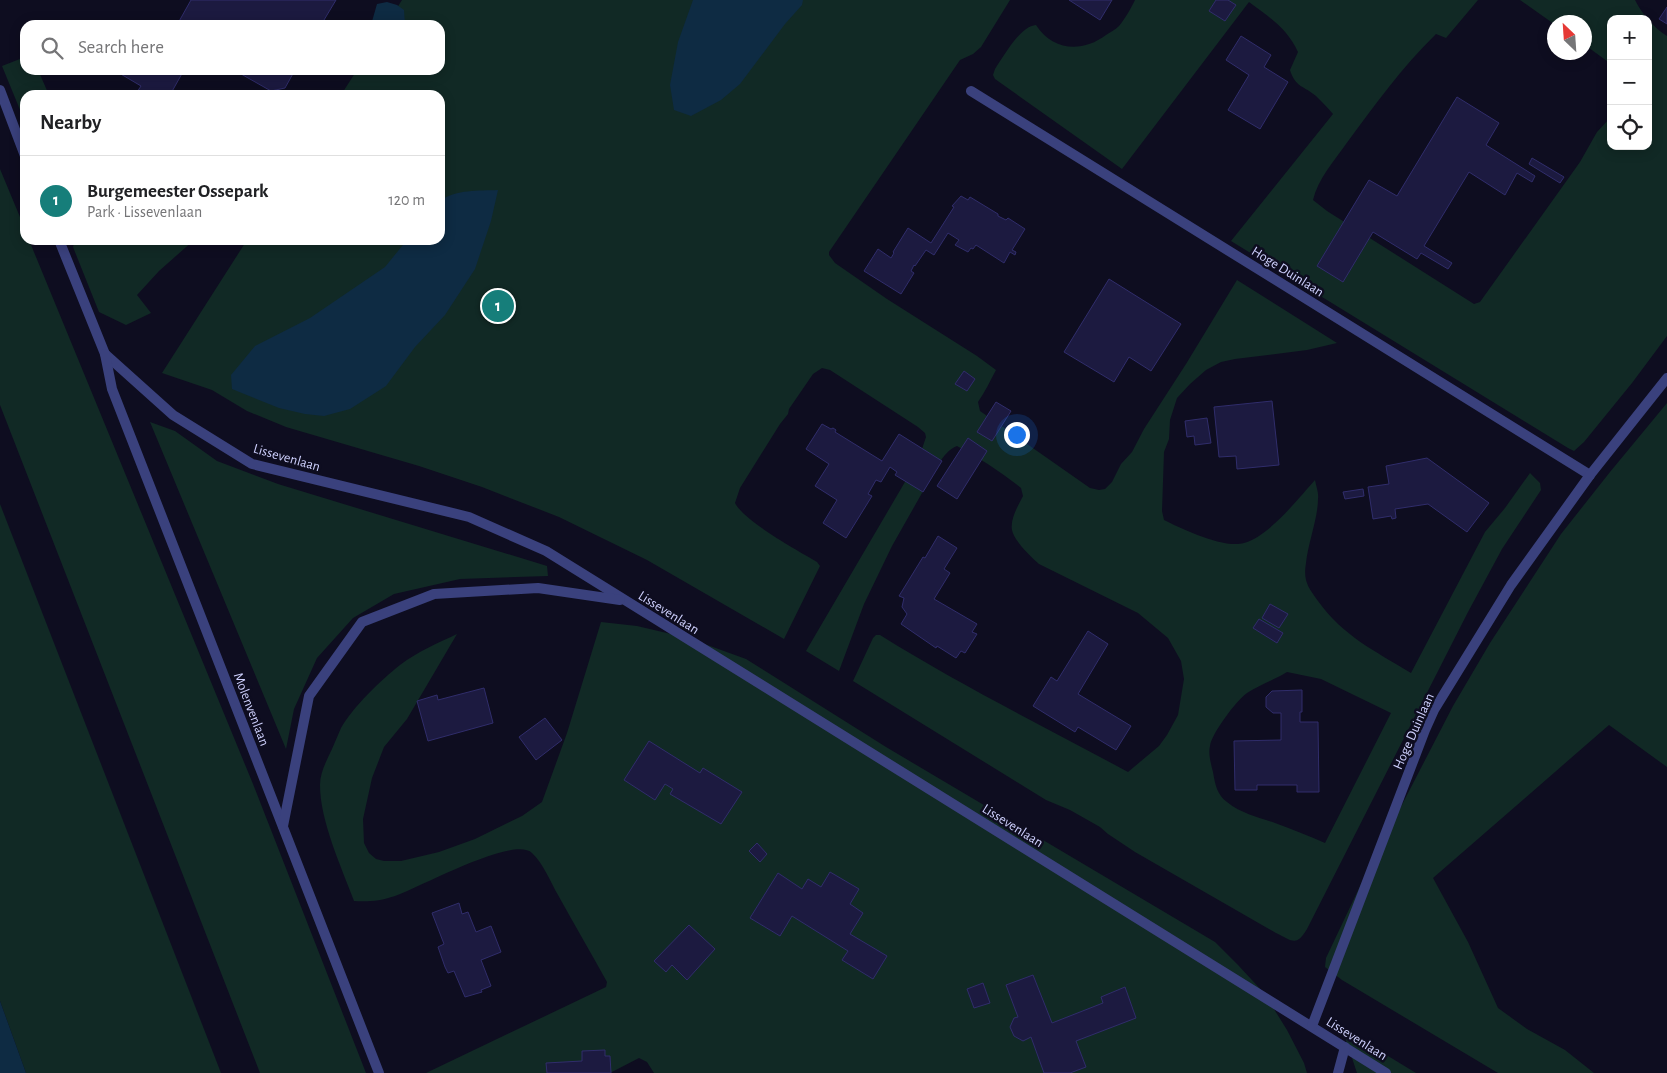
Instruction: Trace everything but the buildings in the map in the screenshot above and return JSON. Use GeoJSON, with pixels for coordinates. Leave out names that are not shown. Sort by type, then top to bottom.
{"type":"FeatureCollection","features":[{"type":"Feature","properties":{"kind":"street"},"geometry":{"type":"LineString","coordinates":[[0,90],[20,143]]}},
{"type":"Feature","properties":{"kind":"street","name":"Hoge Duinlaan"},"geometry":{"type":"LineString","coordinates":[[971,91],[1590,475]]}},
{"type":"Feature","properties":{"kind":"street","name":"Lissevenlaan"},"geometry":{"type":"LineString","coordinates":[[61,245],[106,354],[173,416],[252,464],[469,517],[546,551],[1386,1073]]}},
{"type":"Feature","properties":{"kind":"street","name":"Molenvenlaan"},"geometry":{"type":"LineString","coordinates":[[106,354],[112,389],[379,1073]]}},
{"type":"Feature","properties":{"kind":"street","name":"Hoge Duinlaan"},"geometry":{"type":"LineString","coordinates":[[1312,1026],[1434,710],[1511,585],[1590,475],[1667,378]]}},
{"type":"Feature","properties":{"kind":"street","name":"Lissevenlaan"},"geometry":{"type":"LineString","coordinates":[[283,827],[309,696],[362,622],[434,594],[538,588],[625,601]]}},
{"type":"Feature","properties":{"kind":"street"},"geometry":{"type":"LineString","coordinates":[[1338,1073],[1345,1047]]}},
{"type":"Feature","properties":{"kind":"green space"},"geometry":{"type":"Polygon","coordinates":[[[402,0],[1010,0],[981,47],[973,54],[960,60],[829,252],[835,263],[996,370],[978,402],[980,411],[1090,488],[1105,489],[1112,482],[1121,464],[1132,452],[1144,429],[1237,280],[1337,343],[1307,350],[1221,362],[1206,370],[1190,384],[1177,398],[1170,420],[1169,439],[1164,452],[1162,511],[1164,520],[1215,541],[1236,544],[1244,543],[1263,533],[1273,525],[1315,480],[1318,506],[1305,569],[1309,588],[1338,624],[1360,642],[1411,673],[1485,532],[1530,473],[1540,483],[1541,490],[1502,549],[1468,612],[1303,935],[1294,941],[1276,933],[1135,852],[1100,827],[1070,810],[1046,800],[853,681],[873,638],[876,635],[880,635],[972,688],[1128,772],[1159,746],[1178,715],[1184,679],[1181,661],[1168,638],[1138,613],[1039,564],[1019,544],[1012,530],[1013,517],[1023,496],[1021,488],[974,455],[957,446],[949,451],[939,463],[892,546],[864,604],[839,671],[806,651],[919,458],[926,437],[925,433],[918,427],[830,370],[822,368],[813,374],[740,488],[735,503],[749,519],[817,562],[820,566],[784,639],[647,560],[559,517],[482,487],[419,466],[286,427],[247,411],[212,390],[162,373],[244,245],[445,245],[445,90],[344,90],[354,75],[445,75],[445,20],[389,20],[402,0]],[[1287,672],[1247,693],[1220,726],[1212,740],[1209,752],[1217,789],[1227,802],[1244,812],[1325,843],[1391,713],[1321,679],[1287,672]]]}},
{"type":"Feature","properties":{"kind":"green space"},"geometry":{"type":"Polygon","coordinates":[[[1135,0],[1478,0],[1446,38],[1436,34],[1400,73],[1327,170],[1315,192],[1313,200],[1327,211],[1474,304],[1480,302],[1580,162],[1597,132],[1607,121],[1607,150],[1652,150],[1652,23],[1667,36],[1667,336],[1584,442],[1574,451],[1568,448],[1231,241],[1333,114],[1316,96],[1294,80],[1290,70],[1298,52],[1289,36],[1249,2],[1122,169],[995,79],[993,75],[995,69],[1018,36],[1030,27],[1036,25],[1043,34],[1059,44],[1078,47],[1097,41],[1119,26],[1135,0]]]}},
{"type":"Feature","properties":{"kind":"green space"},"geometry":{"type":"Polygon","coordinates":[[[1520,0],[1635,0],[1645,15],[1607,15],[1607,61],[1592,50],[1592,15],[1547,15],[1547,19],[1520,0]]]}},
{"type":"Feature","properties":{"kind":"green space"},"geometry":{"type":"Polygon","coordinates":[[[20,59],[20,75],[40,75],[47,90],[20,90],[20,110],[2,66],[20,59]]]}},
{"type":"Feature","properties":{"kind":"green space"},"geometry":{"type":"Polygon","coordinates":[[[0,169],[20,217],[20,245],[31,245],[253,784],[366,1073],[260,1073],[0,405],[0,169]]]}},
{"type":"Feature","properties":{"kind":"green space"},"geometry":{"type":"Polygon","coordinates":[[[74,245],[188,245],[159,271],[137,295],[151,313],[126,325],[99,312],[74,245]]]}},
{"type":"Feature","properties":{"kind":"green space"},"geometry":{"type":"Polygon","coordinates":[[[1667,403],[1667,767],[1609,725],[1433,878],[1468,942],[1498,1008],[1527,1029],[1565,1050],[1594,1073],[1498,1073],[1342,980],[1325,967],[1326,958],[1361,884],[1453,706],[1490,643],[1561,534],[1667,403]]]}},
{"type":"Feature","properties":{"kind":"green space"},"geometry":{"type":"Polygon","coordinates":[[[150,422],[175,431],[217,461],[278,484],[547,566],[548,576],[460,579],[394,594],[353,618],[317,658],[294,709],[286,749],[150,422]]]}},
{"type":"Feature","properties":{"kind":"green space"},"geometry":{"type":"Polygon","coordinates":[[[0,504],[221,1073],[26,1073],[0,1001],[0,504]]]}},
{"type":"Feature","properties":{"kind":"green space"},"geometry":{"type":"Polygon","coordinates":[[[601,622],[637,626],[688,638],[746,659],[886,747],[1215,942],[1264,993],[1287,1030],[1307,1073],[654,1073],[647,1062],[639,1058],[610,1073],[426,1073],[606,987],[607,982],[536,857],[522,849],[506,851],[487,857],[390,898],[374,901],[354,901],[323,813],[320,785],[324,766],[346,720],[376,686],[407,660],[457,634],[407,719],[384,747],[372,778],[363,819],[364,843],[369,853],[376,859],[401,861],[439,852],[475,839],[522,816],[542,802],[567,733],[601,622]]]}},
{"type":"Feature","properties":{"kind":"green space"},"geometry":{"type":"Polygon","coordinates":[[[1342,1028],[1416,1073],[1357,1073],[1342,1028]]]}},
{"type":"Feature","properties":{"kind":"water"},"geometry":{"type":"Polygon","coordinates":[[[693,0],[803,0],[802,5],[785,24],[740,84],[721,100],[691,116],[674,110],[670,85],[678,42],[693,0]]]}},
{"type":"Feature","properties":{"kind":"water"},"geometry":{"type":"Polygon","coordinates":[[[387,2],[397,5],[404,10],[405,20],[372,20],[377,4],[387,2]]]}},
{"type":"Feature","properties":{"kind":"water"},"geometry":{"type":"Polygon","coordinates":[[[498,190],[491,221],[475,269],[445,315],[415,347],[386,386],[350,409],[324,416],[279,408],[232,389],[231,375],[255,346],[310,318],[385,267],[403,245],[445,245],[445,198],[453,194],[498,190]]]}},
{"type":"Feature","properties":{"kind":"water"},"geometry":{"type":"Polygon","coordinates":[[[0,1001],[26,1073],[0,1073],[0,1001]]]}},
{"type":"Feature","properties":{"kind":"place","name":"Burgemeester Ossepark"},"geometry":{"type":"Point","coordinates":[498,306]}}]}
